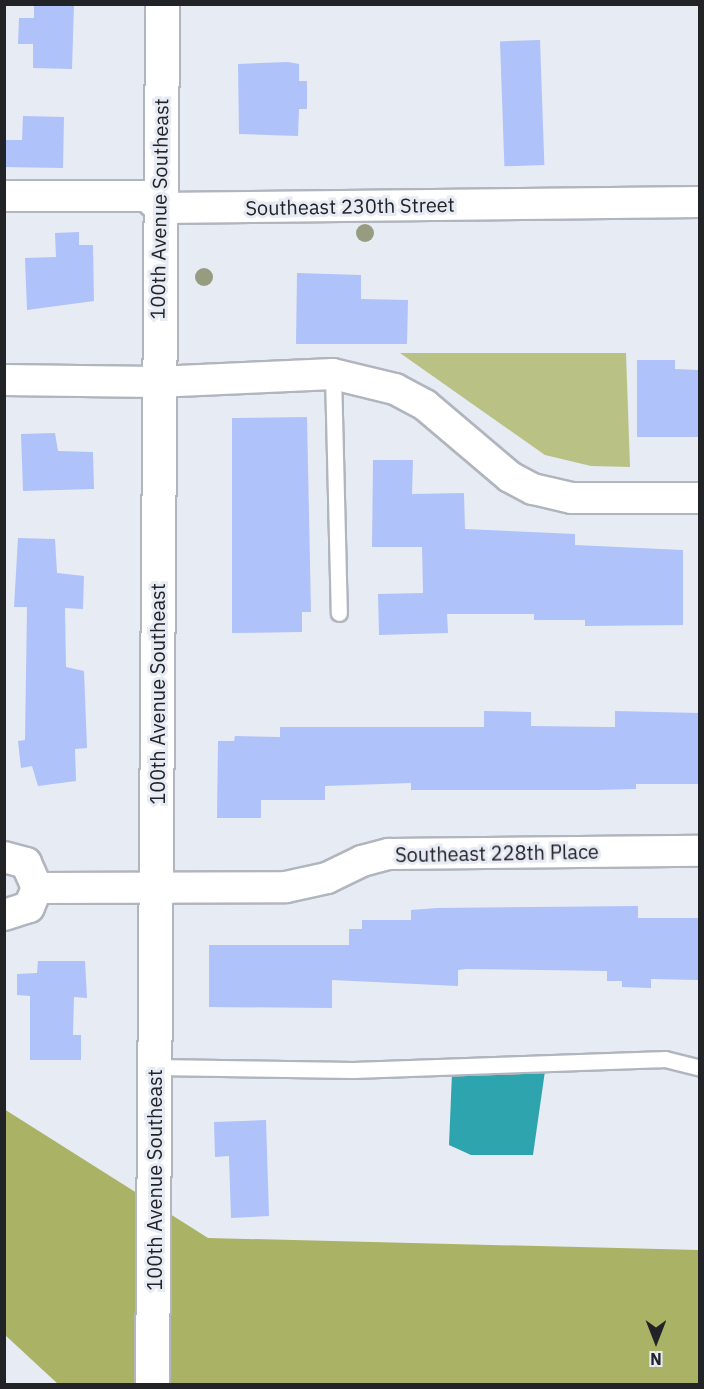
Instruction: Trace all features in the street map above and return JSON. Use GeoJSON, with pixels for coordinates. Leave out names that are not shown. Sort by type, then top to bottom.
{"type":"FeatureCollection","features":[{"type":"Feature","properties":{"kind":"street","name":"100th Avenue Southeast"},"geometry":{"type":"LineString","coordinates":[[152,1384],[157,890],[156,382],[162,4]]}},
{"type":"Feature","properties":{"kind":"street","name":"Southeast 230th Street"},"geometry":{"type":"LineString","coordinates":[[4,196],[147,196],[160,208],[699,202]]}},
{"type":"Feature","properties":{"kind":"street"},"geometry":{"type":"LineString","coordinates":[[4,380],[156,382],[333,374],[395,389],[425,405],[510,477],[533,489],[571,498],[699,498]]}},
{"type":"Feature","properties":{"kind":"street","name":"Southeast 228th Place"},"geometry":{"type":"LineString","coordinates":[[37,888],[157,890],[303,885],[389,854],[699,851]]}},
{"type":"Feature","properties":{"kind":"street"},"geometry":{"type":"LineString","coordinates":[[4,857],[26,863],[37,888],[29,907],[4,915]]}},
{"type":"Feature","properties":{"kind":"lane"},"geometry":{"type":"LineString","coordinates":[[333,374],[339,613]]}},
{"type":"Feature","properties":{"kind":"lane"},"geometry":{"type":"LineString","coordinates":[[155,1067],[353,1070],[665,1059],[699,1068]]}},
{"type":"Feature","properties":{"kind":"green space"},"geometry":{"type":"Polygon","coordinates":[[[400,353],[626,353],[630,467],[591,466],[545,455],[400,353]]]}},
{"type":"Feature","properties":{"kind":"green space"},"geometry":{"type":"Polygon","coordinates":[[[4,1109],[208,1238],[699,1250],[699,1384],[58,1384],[5,1335],[4,1109]]]}},
{"type":"Feature","properties":{"kind":"water"},"geometry":{"type":"Polygon","coordinates":[[[545,1071],[533,1155],[471,1155],[449,1145],[452,1073],[545,1071]]]}},
{"type":"Feature","properties":{"kind":"building"},"geometry":{"type":"Polygon","coordinates":[[[34,4],[74,4],[72,69],[33,68],[33,44],[18,44],[19,18],[34,18],[34,4]]]}},
{"type":"Feature","properties":{"kind":"building"},"geometry":{"type":"Polygon","coordinates":[[[540,40],[544,165],[504,166],[500,41],[540,40]]]}},
{"type":"Feature","properties":{"kind":"building"},"geometry":{"type":"Polygon","coordinates":[[[288,62],[299,64],[299,81],[307,81],[307,109],[299,109],[298,136],[239,134],[238,64],[288,62]]]}},
{"type":"Feature","properties":{"kind":"building"},"geometry":{"type":"Polygon","coordinates":[[[23,116],[64,117],[63,168],[4,167],[4,140],[22,140],[23,116]]]}},
{"type":"Feature","properties":{"kind":"building"},"geometry":{"type":"Polygon","coordinates":[[[79,232],[79,245],[93,245],[94,301],[27,310],[25,258],[56,257],[55,233],[79,232]]]}},
{"type":"Feature","properties":{"kind":"building"},"geometry":{"type":"Polygon","coordinates":[[[297,273],[361,275],[361,299],[408,300],[407,344],[296,344],[297,273]]]}},
{"type":"Feature","properties":{"kind":"building"},"geometry":{"type":"Polygon","coordinates":[[[637,360],[675,360],[675,369],[699,370],[699,437],[637,437],[637,360]]]}},
{"type":"Feature","properties":{"kind":"building"},"geometry":{"type":"Polygon","coordinates":[[[307,417],[311,612],[302,612],[302,632],[232,633],[232,418],[307,417]]]}},
{"type":"Feature","properties":{"kind":"building"},"geometry":{"type":"Polygon","coordinates":[[[55,433],[58,451],[93,452],[94,489],[23,491],[21,434],[55,433]]]}},
{"type":"Feature","properties":{"kind":"building"},"geometry":{"type":"Polygon","coordinates":[[[373,460],[413,460],[412,494],[464,493],[465,529],[575,534],[575,545],[683,550],[683,625],[585,626],[585,620],[534,620],[534,614],[447,614],[448,633],[379,635],[378,594],[423,593],[422,547],[372,547],[373,460]]]}},
{"type":"Feature","properties":{"kind":"building"},"geometry":{"type":"Polygon","coordinates":[[[18,538],[55,539],[57,573],[84,576],[83,609],[65,608],[66,667],[84,671],[87,748],[75,749],[76,781],[38,786],[32,766],[21,768],[18,741],[25,740],[27,607],[14,607],[18,538]]]}},
{"type":"Feature","properties":{"kind":"building"},"geometry":{"type":"Polygon","coordinates":[[[484,711],[531,712],[531,726],[606,727],[615,727],[615,711],[699,713],[699,784],[636,784],[636,789],[596,790],[411,790],[411,783],[325,786],[325,800],[261,800],[261,818],[217,818],[218,741],[234,741],[235,736],[280,737],[280,727],[484,727],[484,711]]]}},
{"type":"Feature","properties":{"kind":"building"},"geometry":{"type":"Polygon","coordinates":[[[638,906],[638,918],[699,918],[699,980],[651,979],[651,988],[622,987],[622,981],[607,981],[607,971],[466,969],[458,970],[458,986],[332,980],[332,1008],[209,1007],[209,945],[349,945],[349,929],[362,929],[362,920],[411,920],[411,910],[638,906]]]}},
{"type":"Feature","properties":{"kind":"building"},"geometry":{"type":"Polygon","coordinates":[[[38,961],[85,961],[87,998],[74,997],[73,1035],[81,1035],[81,1060],[30,1060],[30,996],[17,995],[17,974],[37,973],[38,961]]]}},
{"type":"Feature","properties":{"kind":"building"},"geometry":{"type":"Polygon","coordinates":[[[266,1120],[269,1216],[231,1218],[229,1156],[215,1157],[214,1122],[266,1120]]]}}]}
